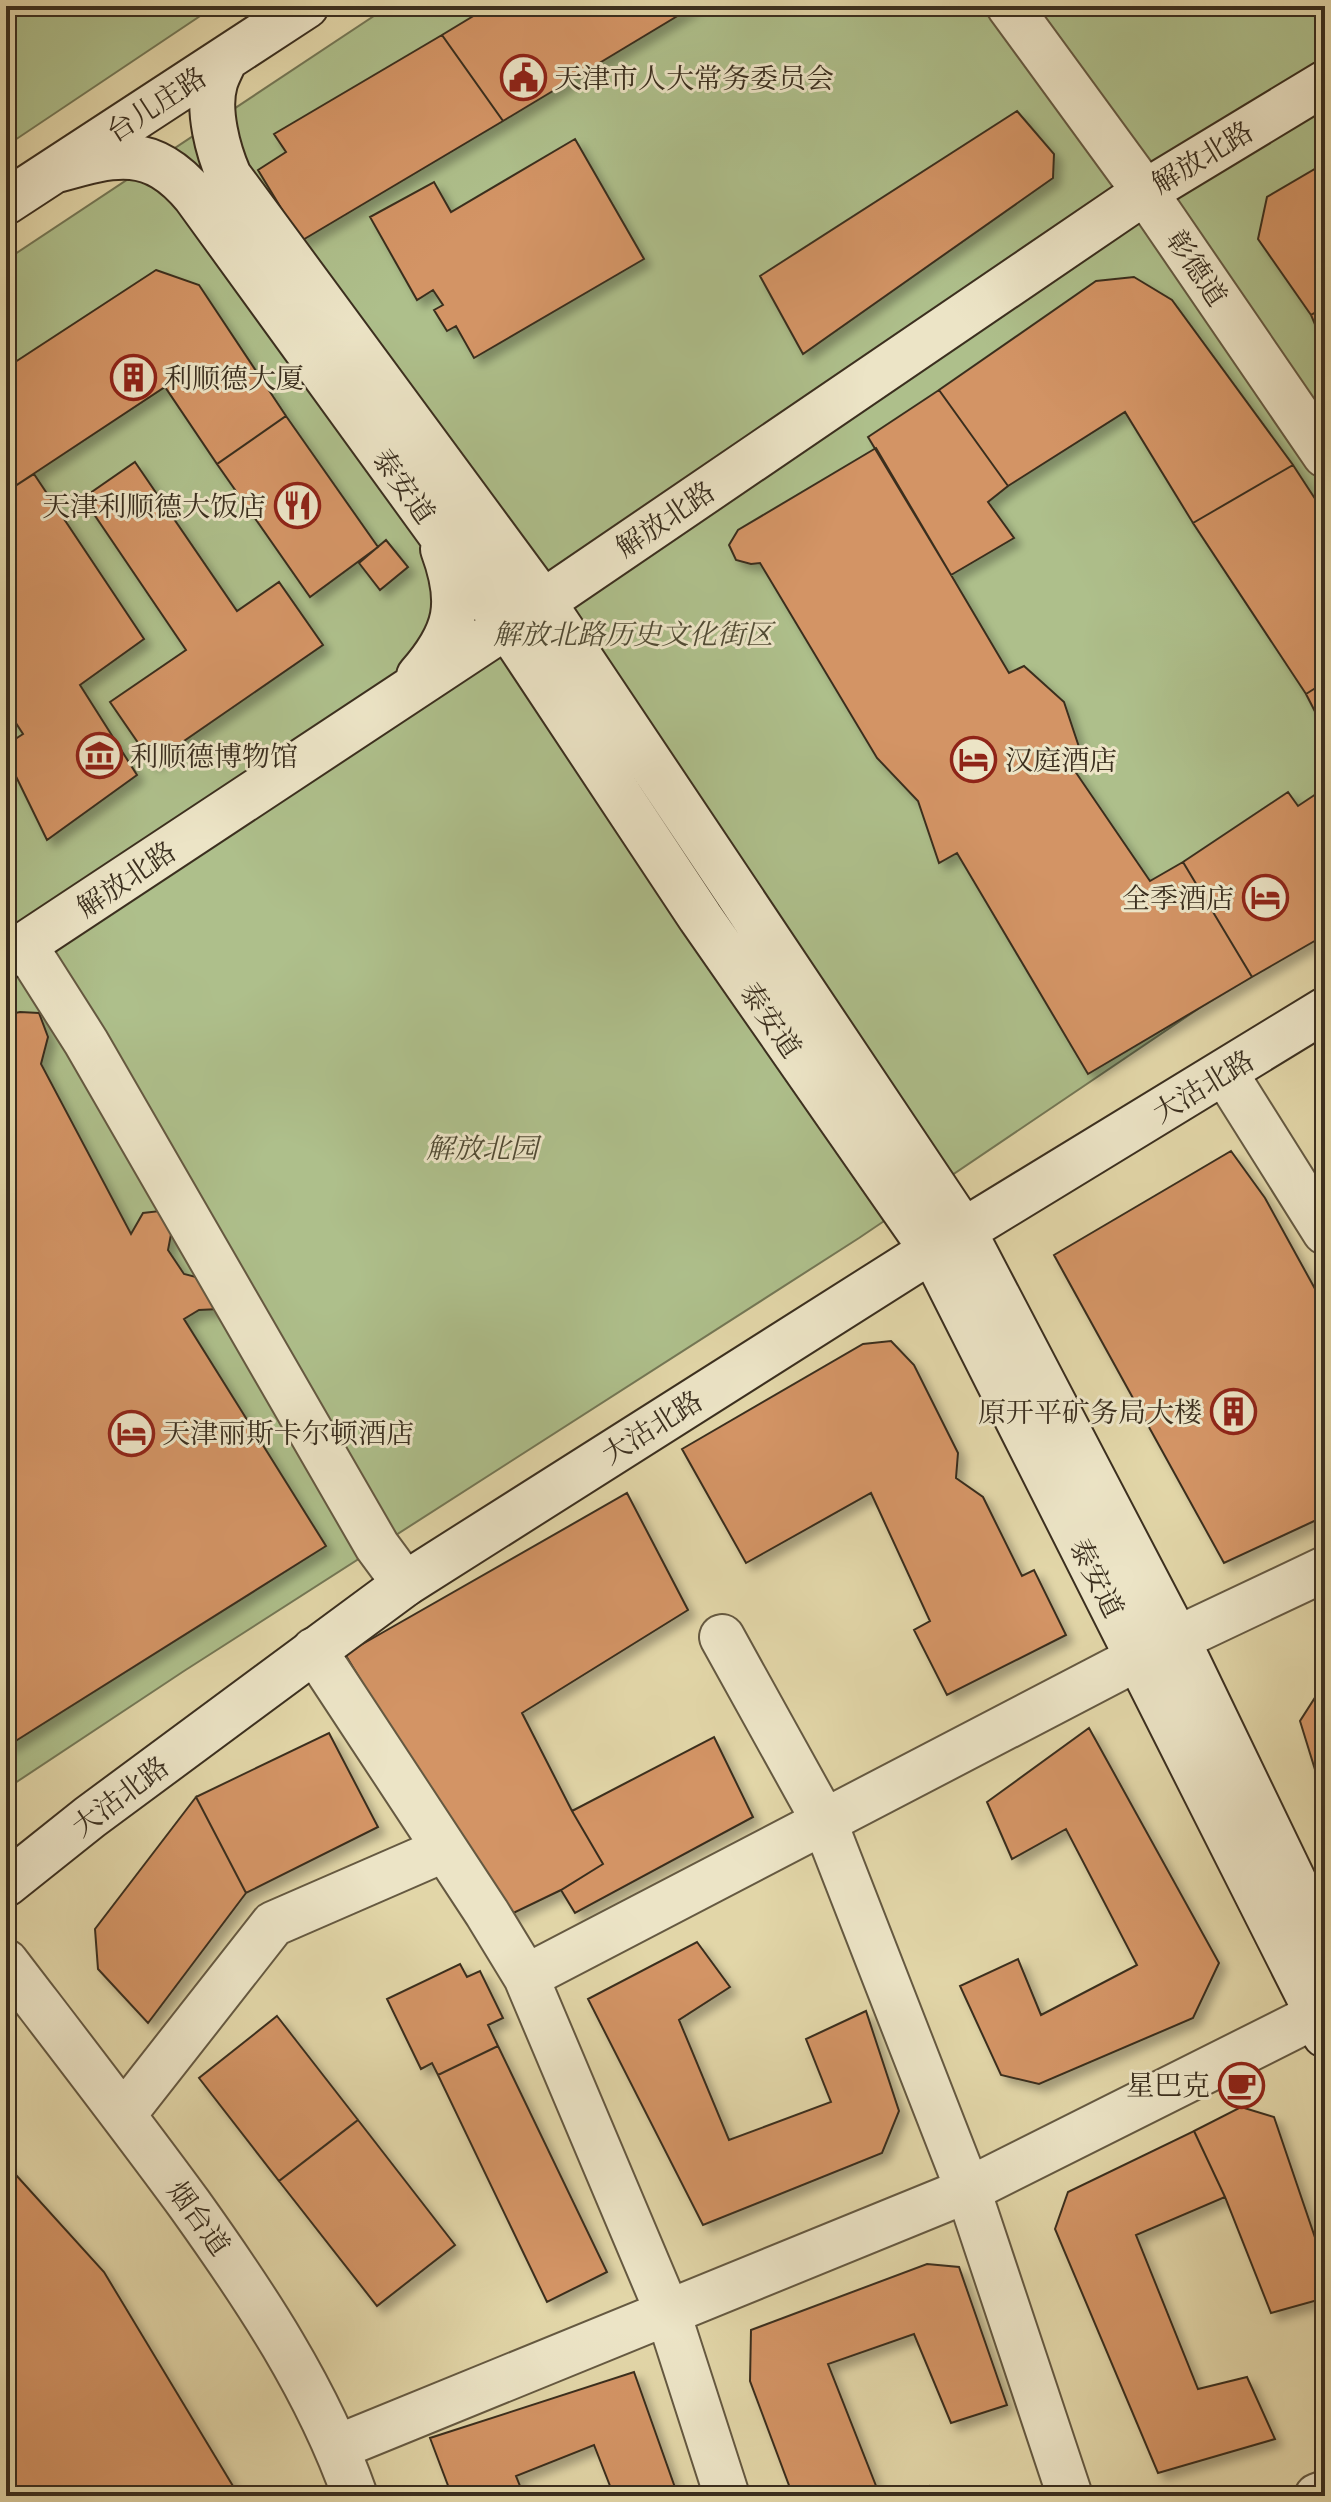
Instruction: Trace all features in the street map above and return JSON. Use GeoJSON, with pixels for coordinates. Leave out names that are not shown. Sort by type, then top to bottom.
{"type":"FeatureCollection","features":[{"type":"Feature","properties":{"kind":"street","name":"台儿庄路"},"geometry":{"type":"LineString","coordinates":[[6,202],[306,6]]}},
{"type":"Feature","properties":{"kind":"street","name":"彰德道"},"geometry":{"type":"LineString","coordinates":[[1009,6],[1145,192],[1325,455]]}},
{"type":"Feature","properties":{"kind":"street","name":"泰安道"},"geometry":{"type":"LineString","coordinates":[[225,59],[214,85],[214,120],[219,155],[229,176],[543,602],[948,1240],[1177,1639],[1325,1946]]}},
{"type":"Feature","properties":{"kind":"street","name":"解放北路"},"geometry":{"type":"LineString","coordinates":[[15,951],[543,602],[1145,192],[1325,83]]}},
{"type":"Feature","properties":{"kind":"street","name":"泰安道"},"geometry":{"type":"LineString","coordinates":[[57,170],[101,157],[124,155],[164,168],[180,178],[507,626],[700,917],[948,1240],[1138,1658],[1323,2020]]}},
{"type":"Feature","properties":{"kind":"street"},"geometry":{"type":"LineString","coordinates":[[398,698],[438,653],[449,635],[454,613],[451,572],[431,524]]}},
{"type":"Feature","properties":{"kind":"street"},"geometry":{"type":"LineString","coordinates":[[15,951],[94,1056],[377,1546],[405,1584]]}},
{"type":"Feature","properties":{"kind":"street","name":"大沽北路"},"geometry":{"type":"LineString","coordinates":[[6,1884],[90,1817],[405,1584],[948,1240],[1325,1010]]}},
{"type":"Feature","properties":{"kind":"street"},"geometry":{"type":"LineString","coordinates":[[1225,1073],[1325,1232]]}},
{"type":"Feature","properties":{"kind":"street"},"geometry":{"type":"LineString","coordinates":[[1177,1639],[1325,1569]]}},
{"type":"Feature","properties":{"kind":"street"},"geometry":{"type":"LineString","coordinates":[[722,1637],[824,1821],[968,2190],[1070,2496]]}},
{"type":"Feature","properties":{"kind":"street"},"geometry":{"type":"LineString","coordinates":[[314,1650],[526,1977],[668,2313],[727,2496]]}},
{"type":"Feature","properties":{"kind":"street"},"geometry":{"type":"LineString","coordinates":[[526,1977],[1138,1658]]}},
{"type":"Feature","properties":{"kind":"street"},"geometry":{"type":"LineString","coordinates":[[124,2114],[273,1924],[443,1850]]}},
{"type":"Feature","properties":{"kind":"street","name":"烟台道"},"geometry":{"type":"LineString","coordinates":[[6,1962],[124,2114],[239,2273],[295,2365],[338,2447],[355,2496]]}},
{"type":"Feature","properties":{"kind":"street"},"geometry":{"type":"LineString","coordinates":[[338,2447],[968,2190],[1323,2020]]}},
{"type":"Feature","properties":{"kind":"street"},"geometry":{"type":"LineString","coordinates":[[1317,2496],[1325,2493]]}},
{"type":"Feature","properties":{"kind":"green space"},"geometry":{"type":"Polygon","coordinates":[[[6,6],[215,6],[6,146],[6,6]]]}},
{"type":"Feature","properties":{"kind":"green space","name":"解放北路历史文化街区"},"geometry":{"type":"Polygon","coordinates":[[[389,6],[1325,6],[1325,923],[859,1238],[184,1671],[6,1789],[6,260],[389,6]]]}},
{"type":"Feature","properties":{"kind":"building","name":"天津市人大常务委员会"},"geometry":{"type":"Polygon","coordinates":[[[490,6],[694,6],[503,121],[442,35],[490,6]]]}},
{"type":"Feature","properties":{"kind":"building"},"geometry":{"type":"Polygon","coordinates":[[[442,35],[503,121],[301,241],[258,170],[286,152],[274,134],[442,35]]]}},
{"type":"Feature","properties":{"kind":"building"},"geometry":{"type":"Polygon","coordinates":[[[1017,111],[1054,154],[1053,178],[803,354],[760,276],[1017,111]]]}},
{"type":"Feature","properties":{"kind":"building"},"geometry":{"type":"Polygon","coordinates":[[[575,139],[644,259],[474,358],[456,326],[447,331],[434,310],[443,305],[433,290],[417,300],[370,217],[434,182],[451,212],[575,139]]]}},
{"type":"Feature","properties":{"kind":"building"},"geometry":{"type":"Polygon","coordinates":[[[1325,163],[1325,307],[1311,315],[1258,239],[1267,197],[1325,163]]]}},
{"type":"Feature","properties":{"kind":"building","name":"利顺德大厦"},"geometry":{"type":"Polygon","coordinates":[[[156,270],[199,285],[286,416],[217,464],[165,387],[6,492],[6,368],[156,270]]]}},
{"type":"Feature","properties":{"kind":"building"},"geometry":{"type":"Polygon","coordinates":[[[1134,277],[1172,300],[1293,465],[1193,523],[1125,412],[1008,486],[939,390],[1096,281],[1134,277]]]}},
{"type":"Feature","properties":{"kind":"building"},"geometry":{"type":"Polygon","coordinates":[[[1325,307],[1325,348],[1311,315],[1325,307]]]}},
{"type":"Feature","properties":{"kind":"building"},"geometry":{"type":"Polygon","coordinates":[[[939,390],[1008,486],[988,502],[1014,538],[951,575],[868,437],[939,390]]]}},
{"type":"Feature","properties":{"kind":"building","name":"天津利顺德大饭店"},"geometry":{"type":"Polygon","coordinates":[[[286,416],[378,547],[310,597],[217,464],[286,416]]]}},
{"type":"Feature","properties":{"kind":"building","name":"汉庭酒店"},"geometry":{"type":"Polygon","coordinates":[[[876,448],[1009,673],[1024,666],[1064,702],[1080,750],[1068,761],[1150,881],[1183,862],[1252,977],[1088,1074],[957,853],[939,863],[918,801],[877,758],[760,563],[736,560],[729,545],[738,530],[876,448]]]}},
{"type":"Feature","properties":{"kind":"building"},"geometry":{"type":"Polygon","coordinates":[[[135,462],[237,611],[279,582],[323,645],[152,763],[110,702],[186,650],[83,498],[135,462]]]}},
{"type":"Feature","properties":{"kind":"building"},"geometry":{"type":"Polygon","coordinates":[[[1293,465],[1325,514],[1325,682],[1306,694],[1193,523],[1293,465]]]}},
{"type":"Feature","properties":{"kind":"building"},"geometry":{"type":"Polygon","coordinates":[[[34,474],[144,639],[80,685],[137,775],[47,840],[6,756],[6,745],[23,734],[10,714],[6,717],[6,492],[34,474]]]}},
{"type":"Feature","properties":{"kind":"building"},"geometry":{"type":"Polygon","coordinates":[[[386,540],[408,567],[380,590],[359,563],[386,540]]]}},
{"type":"Feature","properties":{"kind":"building"},"geometry":{"type":"Polygon","coordinates":[[[1325,682],[1325,731],[1306,694],[1325,682]]]}},
{"type":"Feature","properties":{"kind":"building","name":"全季酒店"},"geometry":{"type":"Polygon","coordinates":[[[1325,788],[1325,935],[1252,977],[1183,862],[1288,792],[1298,806],[1325,788]]]}},
{"type":"Feature","properties":{"kind":"building","name":"天津丽斯卡尔顿酒店"},"geometry":{"type":"Polygon","coordinates":[[[39,1013],[48,1037],[41,1064],[131,1234],[143,1213],[160,1211],[173,1224],[168,1250],[184,1274],[219,1283],[219,1309],[199,1310],[184,1319],[326,1546],[6,1747],[6,1015],[39,1013]]]}},
{"type":"Feature","properties":{"kind":"building","name":"原开平矿务局大楼"},"geometry":{"type":"Polygon","coordinates":[[[1231,1151],[1265,1198],[1325,1307],[1325,1516],[1224,1563],[1054,1255],[1231,1151]]]}},
{"type":"Feature","properties":{"kind":"building"},"geometry":{"type":"Polygon","coordinates":[[[891,1341],[914,1365],[958,1453],[956,1478],[983,1497],[1022,1576],[1034,1570],[1066,1635],[947,1695],[914,1630],[930,1621],[871,1493],[746,1563],[682,1449],[863,1344],[891,1341]]]}},
{"type":"Feature","properties":{"kind":"building"},"geometry":{"type":"Polygon","coordinates":[[[627,1493],[688,1610],[522,1713],[603,1864],[561,1890],[503,1918],[345,1654],[627,1493]]]}},
{"type":"Feature","properties":{"kind":"building"},"geometry":{"type":"Polygon","coordinates":[[[1325,1682],[1325,1802],[1300,1721],[1325,1682]]]}},
{"type":"Feature","properties":{"kind":"building"},"geometry":{"type":"Polygon","coordinates":[[[1089,1728],[1219,1963],[1193,2018],[1039,2084],[1001,2075],[960,1986],[1018,1959],[1041,2015],[1137,1965],[1066,1829],[1012,1859],[987,1802],[1089,1728]]]}},
{"type":"Feature","properties":{"kind":"building"},"geometry":{"type":"Polygon","coordinates":[[[329,1733],[378,1827],[246,1893],[196,1797],[329,1733]]]}},
{"type":"Feature","properties":{"kind":"building"},"geometry":{"type":"Polygon","coordinates":[[[714,1737],[753,1817],[575,1913],[561,1890],[603,1864],[572,1811],[714,1737]]]}},
{"type":"Feature","properties":{"kind":"building"},"geometry":{"type":"Polygon","coordinates":[[[196,1797],[246,1893],[148,2023],[98,1969],[95,1929],[196,1797]]]}},
{"type":"Feature","properties":{"kind":"building"},"geometry":{"type":"Polygon","coordinates":[[[697,1942],[730,1987],[679,2020],[729,2140],[831,2102],[806,2039],[866,2011],[899,2111],[882,2153],[703,2225],[588,1999],[697,1942]]]}},
{"type":"Feature","properties":{"kind":"building"},"geometry":{"type":"Polygon","coordinates":[[[460,1964],[467,1977],[480,1971],[503,2018],[488,2025],[498,2046],[438,2075],[432,2063],[421,2069],[387,1999],[460,1964]]]}},
{"type":"Feature","properties":{"kind":"building"},"geometry":{"type":"Polygon","coordinates":[[[277,2016],[358,2120],[279,2181],[199,2078],[277,2016]]]}},
{"type":"Feature","properties":{"kind":"building"},"geometry":{"type":"Polygon","coordinates":[[[498,2046],[607,2272],[547,2302],[438,2075],[498,2046]]]}},
{"type":"Feature","properties":{"kind":"building"},"geometry":{"type":"Polygon","coordinates":[[[1241,2107],[1274,2117],[1325,2267],[1325,2298],[1271,2313],[1225,2197],[1194,2131],[1241,2107]]]}},
{"type":"Feature","properties":{"kind":"building"},"geometry":{"type":"Polygon","coordinates":[[[358,2120],[455,2245],[377,2306],[279,2181],[358,2120]]]}},
{"type":"Feature","properties":{"kind":"building"},"geometry":{"type":"Polygon","coordinates":[[[1194,2131],[1225,2197],[1136,2235],[1198,2389],[1247,2377],[1275,2439],[1158,2473],[1055,2229],[1068,2192],[1194,2131]]]}},
{"type":"Feature","properties":{"kind":"building"},"geometry":{"type":"Polygon","coordinates":[[[6,2164],[104,2272],[239,2496],[6,2496],[6,2164]]]}},
{"type":"Feature","properties":{"kind":"building"},"geometry":{"type":"Polygon","coordinates":[[[927,2264],[959,2267],[1007,2405],[951,2423],[914,2334],[828,2364],[880,2496],[793,2496],[750,2381],[751,2330],[927,2264]]]}},
{"type":"Feature","properties":{"kind":"building"},"geometry":{"type":"Polygon","coordinates":[[[634,2372],[678,2496],[614,2496],[594,2445],[516,2476],[524,2496],[452,2496],[430,2438],[634,2372]]]}},
{"type":"Feature","properties":{"kind":"building"},"geometry":{"type":"Polygon","coordinates":[[[929,2486],[933,2496],[908,2496],[929,2486]]]}},
{"type":"Feature","properties":{"kind":"place","name":"天津市人大常务委员会"},"geometry":{"type":"Point","coordinates":[523,78]}},
{"type":"Feature","properties":{"kind":"place","name":"利顺德大厦"},"geometry":{"type":"Point","coordinates":[133,378]}},
{"type":"Feature","properties":{"kind":"place","name":"天津利顺德大饭店"},"geometry":{"type":"Point","coordinates":[297,506]}},
{"type":"Feature","properties":{"kind":"place","name":"利顺德博物馆"},"geometry":{"type":"Point","coordinates":[99,756]}},
{"type":"Feature","properties":{"kind":"place","name":"汉庭酒店"},"geometry":{"type":"Point","coordinates":[974,760]}},
{"type":"Feature","properties":{"kind":"place","name":"全季酒店"},"geometry":{"type":"Point","coordinates":[1265,898]}},
{"type":"Feature","properties":{"kind":"place","name":"原开平矿务局大楼"},"geometry":{"type":"Point","coordinates":[1233,1412]}},
{"type":"Feature","properties":{"kind":"place","name":"天津丽斯卡尔顿酒店"},"geometry":{"type":"Point","coordinates":[131,1433]}},
{"type":"Feature","properties":{"kind":"place","name":"星巴克"},"geometry":{"type":"Point","coordinates":[1241,2085]}},
{"type":"Feature","properties":{"kind":"park label","name":"解放北园"},"geometry":{"type":"Point","coordinates":[482,1148]}}]}
